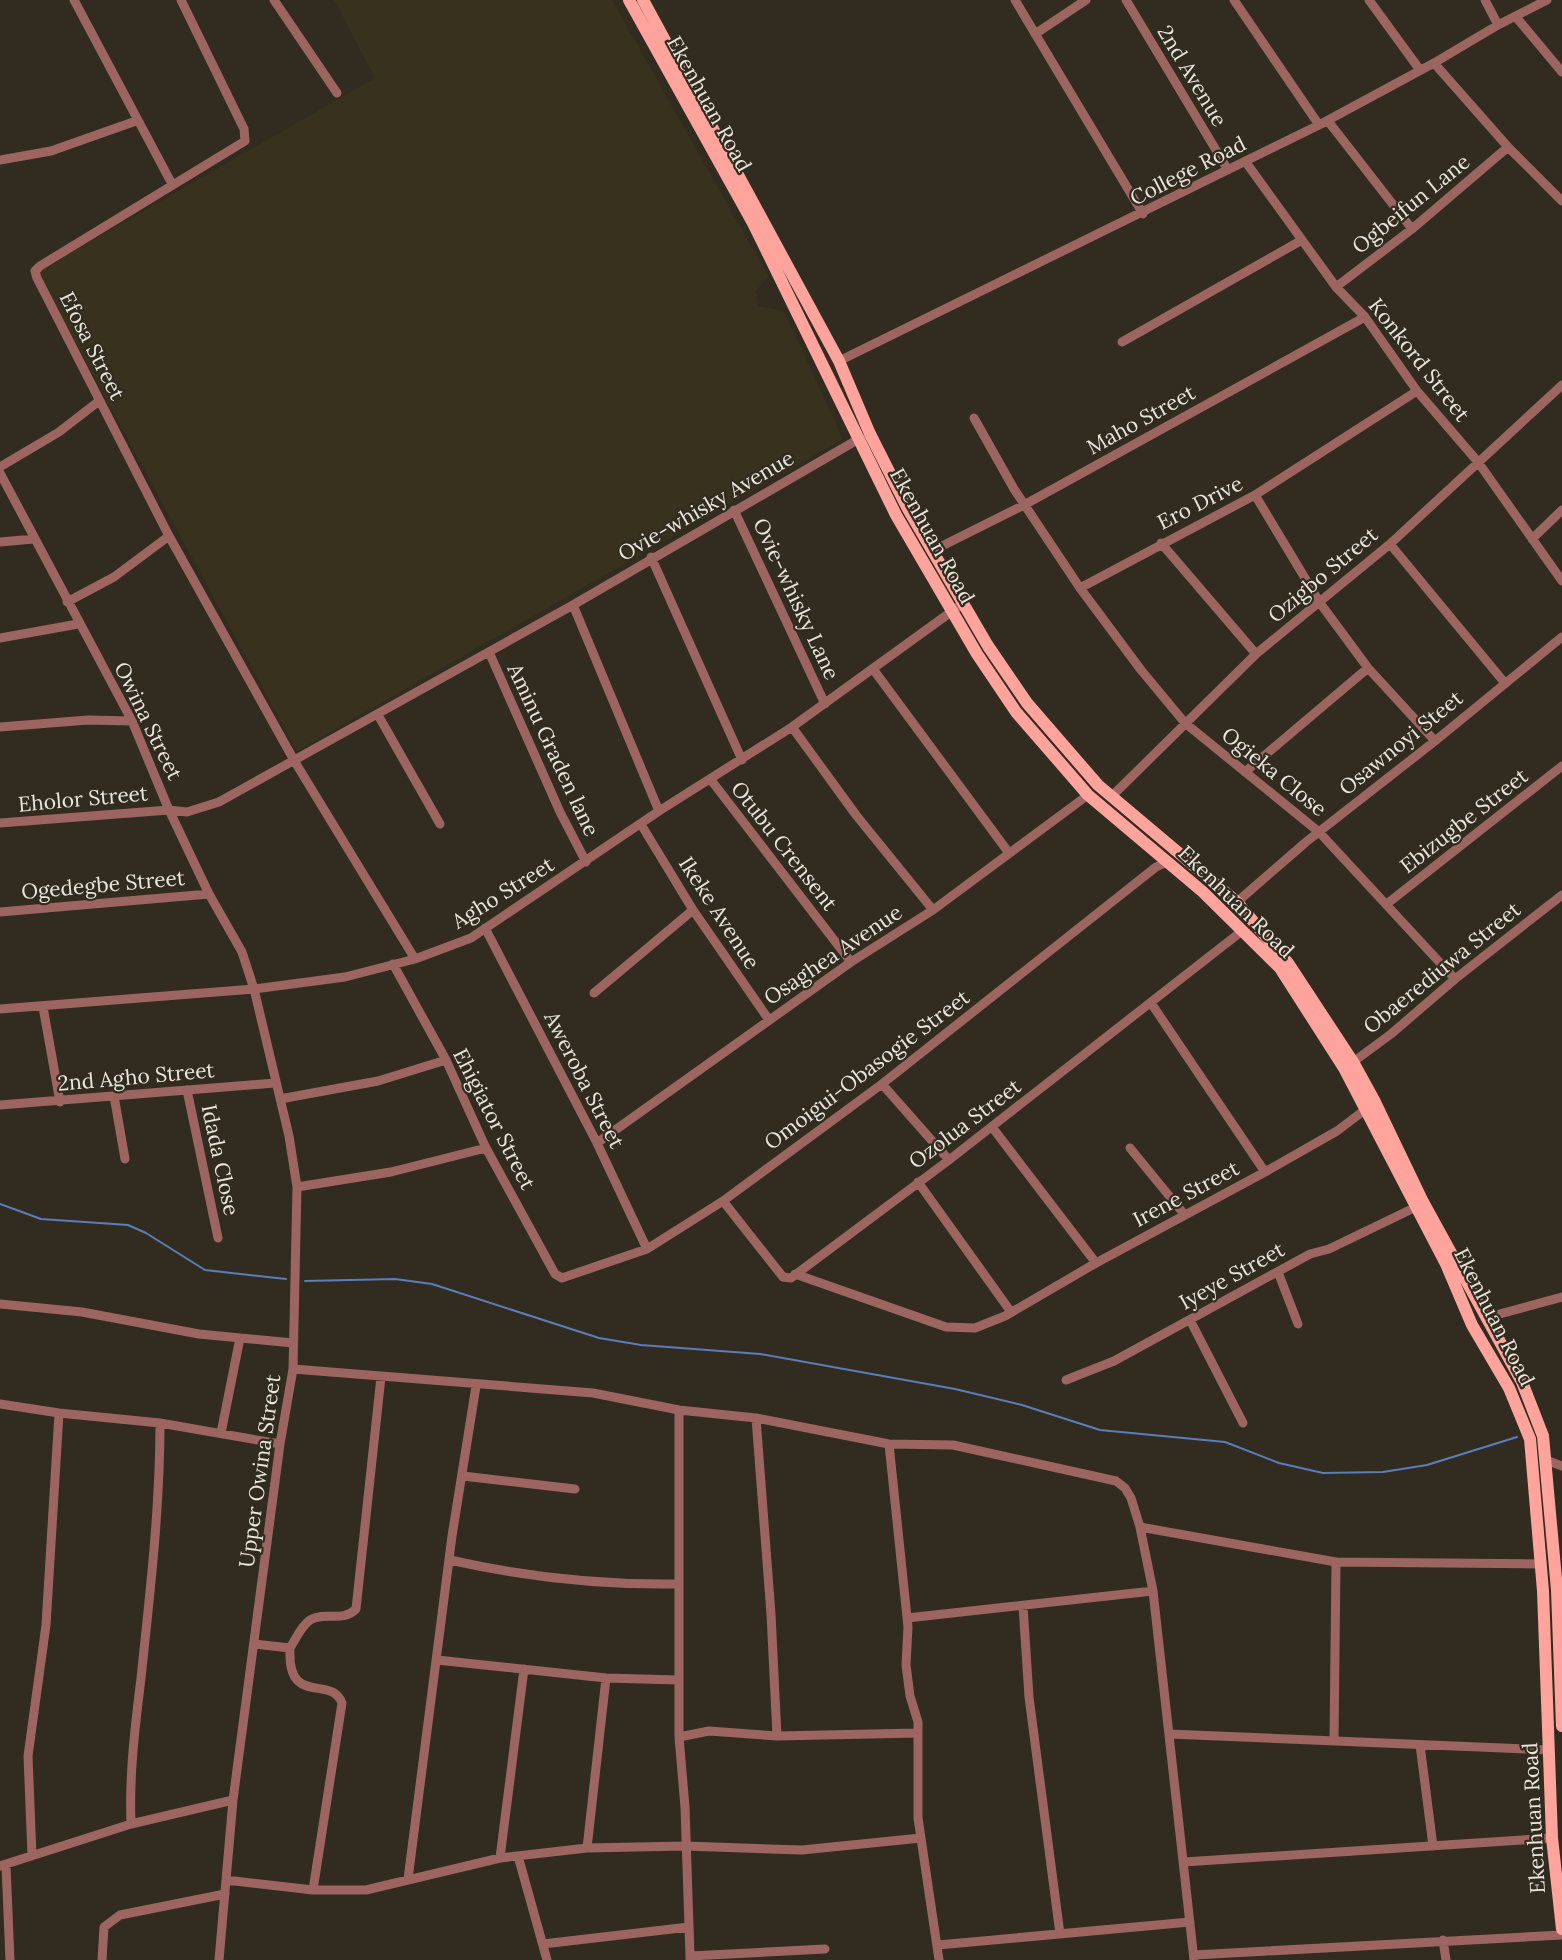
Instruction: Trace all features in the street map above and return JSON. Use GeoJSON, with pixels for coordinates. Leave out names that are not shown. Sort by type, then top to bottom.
{"type":"FeatureCollection","features":[{"type":"Feature","properties":{"kind":"main road","name":"Ekenhuan Road"},"geometry":{"type":"LineString","coordinates":[[629,0],[753,223],[826,368],[857,440],[896,515],[950,611],[1016,712],[1088,795],[1203,892],[1280,968],[1348,1065]]}},
{"type":"Feature","properties":{"kind":"main road","name":"Ekenhuan Road"},"geometry":{"type":"LineString","coordinates":[[643,0],[838,362],[870,434],[962,604],[1027,703],[1111,797],[1237,902],[1288,963],[1348,1065],[1522,1382],[1543,1436],[1546,1460],[1557,1590],[1562,1726]]}},
{"type":"Feature","properties":{"kind":"main road","name":"Ekenhuan Road"},"geometry":{"type":"LineString","coordinates":[[1370,1106],[1472,1325],[1509,1388],[1530,1439],[1541,1564],[1552,1838],[1562,1929]]}},
{"type":"Feature","properties":{"kind":"street"},"geometry":{"type":"LineString","coordinates":[[74,0],[136,121],[172,184],[245,141],[246,138],[244,129],[181,0]]}},
{"type":"Feature","properties":{"kind":"street"},"geometry":{"type":"LineString","coordinates":[[274,0],[337,93]]}},
{"type":"Feature","properties":{"kind":"street"},"geometry":{"type":"LineString","coordinates":[[1015,0],[1143,214]]}},
{"type":"Feature","properties":{"kind":"street"},"geometry":{"type":"LineString","coordinates":[[1035,34],[1086,0]]}},
{"type":"Feature","properties":{"kind":"street","name":"2nd Avenue"},"geometry":{"type":"LineString","coordinates":[[1126,0],[1228,171]]}},
{"type":"Feature","properties":{"kind":"street"},"geometry":{"type":"LineString","coordinates":[[1234,0],[1323,123],[1412,229]]}},
{"type":"Feature","properties":{"kind":"street"},"geometry":{"type":"LineString","coordinates":[[1369,0],[1420,70]]}},
{"type":"Feature","properties":{"kind":"street"},"geometry":{"type":"LineString","coordinates":[[1485,0],[1498,24]]}},
{"type":"Feature","properties":{"kind":"street","name":"College Road"},"geometry":{"type":"LineString","coordinates":[[838,362],[1143,214],[1323,123],[1434,63],[1498,24],[1547,0]]}},
{"type":"Feature","properties":{"kind":"street"},"geometry":{"type":"LineString","coordinates":[[1516,17],[1562,72]]}},
{"type":"Feature","properties":{"kind":"street"},"geometry":{"type":"LineString","coordinates":[[1434,63],[1508,147],[1562,201]]}},
{"type":"Feature","properties":{"kind":"street"},"geometry":{"type":"LineString","coordinates":[[0,160],[51,151],[136,121]]}},
{"type":"Feature","properties":{"kind":"street","name":"Ogbeifun Lane"},"geometry":{"type":"LineString","coordinates":[[1336,287],[1412,229],[1508,147]]}},
{"type":"Feature","properties":{"kind":"street","name":"Konkord Street"},"geometry":{"type":"LineString","coordinates":[[1245,161],[1336,287],[1365,317],[1417,391],[1478,462],[1562,581]]}},
{"type":"Feature","properties":{"kind":"street","name":"Efosa Street"},"geometry":{"type":"LineString","coordinates":[[172,184],[35,271],[169,536],[295,762],[415,959]]}},
{"type":"Feature","properties":{"kind":"street"},"geometry":{"type":"LineString","coordinates":[[1122,342],[1302,240]]}},
{"type":"Feature","properties":{"kind":"street","name":"Maho Street"},"geometry":{"type":"LineString","coordinates":[[932,551],[1024,505],[1365,317]]}},
{"type":"Feature","properties":{"kind":"street","name":"Ozigbo Street"},"geometry":{"type":"LineString","coordinates":[[1111,797],[1256,654],[1390,544],[1562,385]]}},
{"type":"Feature","properties":{"kind":"street","name":"Ero Drive"},"geometry":{"type":"LineString","coordinates":[[1080,588],[1255,495],[1417,391]]}},
{"type":"Feature","properties":{"kind":"street"},"geometry":{"type":"LineString","coordinates":[[0,467],[59,432],[99,401]]}},
{"type":"Feature","properties":{"kind":"street"},"geometry":{"type":"LineString","coordinates":[[974,418],[1024,505],[1080,588]]}},
{"type":"Feature","properties":{"kind":"street","name":"Ovie-whisky Avenue"},"geometry":{"type":"LineString","coordinates":[[295,762],[573,605],[651,557],[857,440]]}},
{"type":"Feature","properties":{"kind":"street","name":"Owina Street"},"geometry":{"type":"LineString","coordinates":[[0,473],[78,624],[132,721],[169,810],[209,894],[242,952],[254,989]]}},
{"type":"Feature","properties":{"kind":"street"},"geometry":{"type":"LineString","coordinates":[[1255,495],[1320,603],[1368,668],[1436,741]]}},
{"type":"Feature","properties":{"kind":"street","name":"Ovie-whisky Lane"},"geometry":{"type":"LineString","coordinates":[[734,510],[825,704]]}},
{"type":"Feature","properties":{"kind":"street"},"geometry":{"type":"LineString","coordinates":[[1532,539],[1562,510]]}},
{"type":"Feature","properties":{"kind":"street"},"geometry":{"type":"LineString","coordinates":[[67,602],[114,577],[169,536]]}},
{"type":"Feature","properties":{"kind":"street"},"geometry":{"type":"LineString","coordinates":[[0,543],[34,539]]}},
{"type":"Feature","properties":{"kind":"street"},"geometry":{"type":"LineString","coordinates":[[1161,543],[1256,654]]}},
{"type":"Feature","properties":{"kind":"street"},"geometry":{"type":"LineString","coordinates":[[1390,544],[1504,682]]}},
{"type":"Feature","properties":{"kind":"street"},"geometry":{"type":"LineString","coordinates":[[651,557],[742,760]]}},
{"type":"Feature","properties":{"kind":"street","name":"Ogieka Close"},"geometry":{"type":"LineString","coordinates":[[1080,588],[1141,670],[1185,723],[1319,832],[1388,903],[1455,979]]}},
{"type":"Feature","properties":{"kind":"street","name":"Agho Street"},"geometry":{"type":"LineString","coordinates":[[0,1009],[254,989],[345,976],[415,959],[471,938],[642,826],[659,811],[792,727],[962,604]]}},
{"type":"Feature","properties":{"kind":"street"},"geometry":{"type":"LineString","coordinates":[[573,605],[659,811]]}},
{"type":"Feature","properties":{"kind":"street"},"geometry":{"type":"LineString","coordinates":[[0,638],[78,624]]}},
{"type":"Feature","properties":{"kind":"street","name":"Osawnoyi Steet"},"geometry":{"type":"LineString","coordinates":[[1237,902],[1319,832],[1436,741],[1504,682],[1562,637]]}},
{"type":"Feature","properties":{"kind":"street","name":"Aminu Graden lane"},"geometry":{"type":"LineString","coordinates":[[489,652],[560,812],[586,862]]}},
{"type":"Feature","properties":{"kind":"street"},"geometry":{"type":"LineString","coordinates":[[1245,772],[1368,668]]}},
{"type":"Feature","properties":{"kind":"street"},"geometry":{"type":"LineString","coordinates":[[873,669],[1009,853]]}},
{"type":"Feature","properties":{"kind":"street"},"geometry":{"type":"LineString","coordinates":[[378,715],[440,824]]}},
{"type":"Feature","properties":{"kind":"street"},"geometry":{"type":"LineString","coordinates":[[0,727],[88,720],[132,721]]}},
{"type":"Feature","properties":{"kind":"street"},"geometry":{"type":"LineString","coordinates":[[792,727],[856,815],[933,910]]}},
{"type":"Feature","properties":{"kind":"street","name":"Eholor Street"},"geometry":{"type":"LineString","coordinates":[[0,823],[169,810],[187,812],[219,802],[260,778],[295,762]]}},
{"type":"Feature","properties":{"kind":"street","name":"Ebizugbe Street"},"geometry":{"type":"LineString","coordinates":[[1388,903],[1562,766]]}},
{"type":"Feature","properties":{"kind":"street","name":"Otubu Crensent"},"geometry":{"type":"LineString","coordinates":[[711,780],[851,962]]}},
{"type":"Feature","properties":{"kind":"street","name":"Osaghea Avenue"},"geometry":{"type":"LineString","coordinates":[[597,1143],[851,962],[933,910],[1088,795]]}},
{"type":"Feature","properties":{"kind":"street","name":"Ikeke Avenue"},"geometry":{"type":"LineString","coordinates":[[642,826],[693,909],[769,1020]]}},
{"type":"Feature","properties":{"kind":"street","name":"Omoigui-Obasogie Street"},"geometry":{"type":"LineString","coordinates":[[571,1277],[647,1249],[723,1201],[882,1084],[1156,867],[1167,862]]}},
{"type":"Feature","properties":{"kind":"street","name":"Ogedegbe Street"},"geometry":{"type":"LineString","coordinates":[[0,912],[209,894]]}},
{"type":"Feature","properties":{"kind":"street","name":"Obaerediuwa Street"},"geometry":{"type":"LineString","coordinates":[[1348,1065],[1391,1034],[1455,979],[1562,894]]}},
{"type":"Feature","properties":{"kind":"street"},"geometry":{"type":"LineString","coordinates":[[594,993],[693,909]]}},
{"type":"Feature","properties":{"kind":"street","name":"Aweroba Street"},"geometry":{"type":"LineString","coordinates":[[485,928],[597,1143],[647,1249]]}},
{"type":"Feature","properties":{"kind":"street","name":"Ozolua Street"},"geometry":{"type":"LineString","coordinates":[[795,1274],[949,1160],[1242,931]]}},
{"type":"Feature","properties":{"kind":"street","name":"Ehigiator Street"},"geometry":{"type":"LineString","coordinates":[[393,964],[446,1060],[486,1148],[555,1274],[562,1278],[571,1277]]}},
{"type":"Feature","properties":{"kind":"street","name":"Upper Owina Street"},"geometry":{"type":"LineString","coordinates":[[219,1960],[233,1800],[280,1444],[293,1369],[297,1187],[289,1136],[254,989]]}},
{"type":"Feature","properties":{"kind":"street"},"geometry":{"type":"LineString","coordinates":[[1151,1003],[1265,1172]]}},
{"type":"Feature","properties":{"kind":"street"},"geometry":{"type":"LineString","coordinates":[[43,1007],[60,1102]]}},
{"type":"Feature","properties":{"kind":"street"},"geometry":{"type":"LineString","coordinates":[[280,1098],[378,1081],[446,1060]]}},
{"type":"Feature","properties":{"kind":"street","name":"2nd Agho Street"},"geometry":{"type":"LineString","coordinates":[[0,1105],[275,1083]]}},
{"type":"Feature","properties":{"kind":"street"},"geometry":{"type":"LineString","coordinates":[[882,1084],[949,1160]]}},
{"type":"Feature","properties":{"kind":"street","name":"Idada Close"},"geometry":{"type":"LineString","coordinates":[[187,1090],[218,1238]]}},
{"type":"Feature","properties":{"kind":"street"},"geometry":{"type":"LineString","coordinates":[[114,1096],[125,1159]]}},
{"type":"Feature","properties":{"kind":"street","name":"Irene Street"},"geometry":{"type":"LineString","coordinates":[[795,1274],[956,1329],[975,1328],[1011,1312],[1184,1214],[1265,1172],[1336,1131],[1370,1106]]}},
{"type":"Feature","properties":{"kind":"street"},"geometry":{"type":"LineString","coordinates":[[992,1127],[1096,1263]]}},
{"type":"Feature","properties":{"kind":"street"},"geometry":{"type":"LineString","coordinates":[[297,1187],[392,1172],[486,1148]]}},
{"type":"Feature","properties":{"kind":"street"},"geometry":{"type":"LineString","coordinates":[[1130,1148],[1184,1214]]}},
{"type":"Feature","properties":{"kind":"street"},"geometry":{"type":"LineString","coordinates":[[918,1182],[1011,1312]]}},
{"type":"Feature","properties":{"kind":"street"},"geometry":{"type":"LineString","coordinates":[[723,1201],[783,1277],[791,1278],[795,1274]]}},
{"type":"Feature","properties":{"kind":"street","name":"Iyeye Street"},"geometry":{"type":"LineString","coordinates":[[1066,1380],[1114,1361],[1310,1254],[1329,1249],[1416,1207]]}},
{"type":"Feature","properties":{"kind":"street"},"geometry":{"type":"LineString","coordinates":[[1278,1272],[1298,1324]]}},
{"type":"Feature","properties":{"kind":"street"},"geometry":{"type":"LineString","coordinates":[[1485,1318],[1562,1298]]}},
{"type":"Feature","properties":{"kind":"street"},"geometry":{"type":"LineString","coordinates":[[0,1304],[82,1312],[153,1326],[293,1343]]}},
{"type":"Feature","properties":{"kind":"street"},"geometry":{"type":"LineString","coordinates":[[1190,1320],[1243,1423]]}},
{"type":"Feature","properties":{"kind":"street"},"geometry":{"type":"LineString","coordinates":[[221,1434],[240,1338]]}},
{"type":"Feature","properties":{"kind":"street"},"geometry":{"type":"LineString","coordinates":[[293,1369],[476,1386],[592,1393],[679,1410],[756,1418],[889,1444],[953,1445],[1116,1481],[1125,1488],[1131,1498],[1140,1527],[1153,1591],[1194,1957],[1443,1940],[1562,1935]]}},
{"type":"Feature","properties":{"kind":"street"},"geometry":{"type":"LineString","coordinates":[[313,1890],[342,1703],[339,1695],[334,1692],[303,1686],[293,1674],[289,1661],[290,1648],[309,1621],[318,1617],[341,1618],[350,1615],[356,1609],[381,1377]]}},
{"type":"Feature","properties":{"kind":"street"},"geometry":{"type":"LineString","coordinates":[[408,1879],[436,1660],[476,1386]]}},
{"type":"Feature","properties":{"kind":"street"},"geometry":{"type":"LineString","coordinates":[[0,1404],[59,1413],[160,1423],[280,1444]]}},
{"type":"Feature","properties":{"kind":"street"},"geometry":{"type":"LineString","coordinates":[[679,1410],[677,1584],[679,1737],[690,1958],[825,1948]]}},
{"type":"Feature","properties":{"kind":"street"},"geometry":{"type":"LineString","coordinates":[[32,1856],[28,1756],[46,1625],[59,1413]]}},
{"type":"Feature","properties":{"kind":"street"},"geometry":{"type":"LineString","coordinates":[[756,1418],[771,1614],[777,1736]]}},
{"type":"Feature","properties":{"kind":"street"},"geometry":{"type":"LineString","coordinates":[[131,1824],[130,1791],[134,1736],[159,1491],[160,1423]]}},
{"type":"Feature","properties":{"kind":"street"},"geometry":{"type":"LineString","coordinates":[[889,1444],[907,1618],[906,1665],[918,1733],[921,1838],[927,1891],[939,1960]]}},
{"type":"Feature","properties":{"kind":"street"},"geometry":{"type":"LineString","coordinates":[[1546,1460],[1562,1466]]}},
{"type":"Feature","properties":{"kind":"street"},"geometry":{"type":"LineString","coordinates":[[463,1476],[575,1489]]}},
{"type":"Feature","properties":{"kind":"street"},"geometry":{"type":"LineString","coordinates":[[1140,1527],[1336,1562],[1541,1564]]}},
{"type":"Feature","properties":{"kind":"street"},"geometry":{"type":"LineString","coordinates":[[450,1560],[499,1571],[560,1579],[628,1585],[677,1584]]}},
{"type":"Feature","properties":{"kind":"street"},"geometry":{"type":"LineString","coordinates":[[1334,1741],[1336,1562]]}},
{"type":"Feature","properties":{"kind":"street"},"geometry":{"type":"LineString","coordinates":[[907,1618],[1153,1591]]}},
{"type":"Feature","properties":{"kind":"street"},"geometry":{"type":"LineString","coordinates":[[1023,1606],[1029,1697],[1060,1934]]}},
{"type":"Feature","properties":{"kind":"street"},"geometry":{"type":"LineString","coordinates":[[254,1644],[290,1648]]}},
{"type":"Feature","properties":{"kind":"street"},"geometry":{"type":"LineString","coordinates":[[436,1660],[606,1678],[678,1680]]}},
{"type":"Feature","properties":{"kind":"street"},"geometry":{"type":"LineString","coordinates":[[500,1858],[524,1669]]}},
{"type":"Feature","properties":{"kind":"street"},"geometry":{"type":"LineString","coordinates":[[587,1848],[606,1678]]}},
{"type":"Feature","properties":{"kind":"street"},"geometry":{"type":"LineString","coordinates":[[679,1737],[718,1731],[777,1736],[918,1733]]}},
{"type":"Feature","properties":{"kind":"street"},"geometry":{"type":"LineString","coordinates":[[1169,1734],[1549,1750]]}},
{"type":"Feature","properties":{"kind":"street"},"geometry":{"type":"LineString","coordinates":[[1420,1744],[1433,1846]]}},
{"type":"Feature","properties":{"kind":"street"},"geometry":{"type":"LineString","coordinates":[[10,1960],[3,1866],[131,1824],[233,1800]]}},
{"type":"Feature","properties":{"kind":"street"},"geometry":{"type":"LineString","coordinates":[[226,1880],[313,1890],[366,1890],[500,1858],[587,1848],[685,1846],[802,1850],[921,1838]]}},
{"type":"Feature","properties":{"kind":"street"},"geometry":{"type":"LineString","coordinates":[[1184,1863],[1552,1838]]}},
{"type":"Feature","properties":{"kind":"street"},"geometry":{"type":"LineString","coordinates":[[518,1856],[547,1960]]}},
{"type":"Feature","properties":{"kind":"street"},"geometry":{"type":"LineString","coordinates":[[102,1960],[104,1927],[120,1915],[225,1894]]}},
{"type":"Feature","properties":{"kind":"street"},"geometry":{"type":"LineString","coordinates":[[938,1945],[1190,1922]]}},
{"type":"Feature","properties":{"kind":"street"},"geometry":{"type":"LineString","coordinates":[[543,1944],[689,1927]]}},
{"type":"Feature","properties":{"kind":"street"},"geometry":{"type":"LineString","coordinates":[[1443,1940],[1446,1960]]}},
{"type":"Feature","properties":{"kind":"shaded area"},"geometry":{"type":"Polygon","coordinates":[[[334,0],[612,0],[768,276],[756,291],[759,306],[784,311],[843,439],[297,751],[37,272],[375,78],[334,0]]]}},
{"type":"Feature","properties":{"kind":"waterway"},"geometry":{"type":"LineString","coordinates":[[0,1204],[41,1219],[128,1225],[146,1233],[205,1270],[286,1279]]}},
{"type":"Feature","properties":{"kind":"waterway"},"geometry":{"type":"LineString","coordinates":[[305,1281],[395,1279],[432,1284],[599,1338],[641,1345],[760,1354],[955,1389],[1022,1405],[1100,1430],[1225,1442],[1279,1463],[1323,1473],[1383,1472],[1427,1465],[1517,1437]]}}]}
